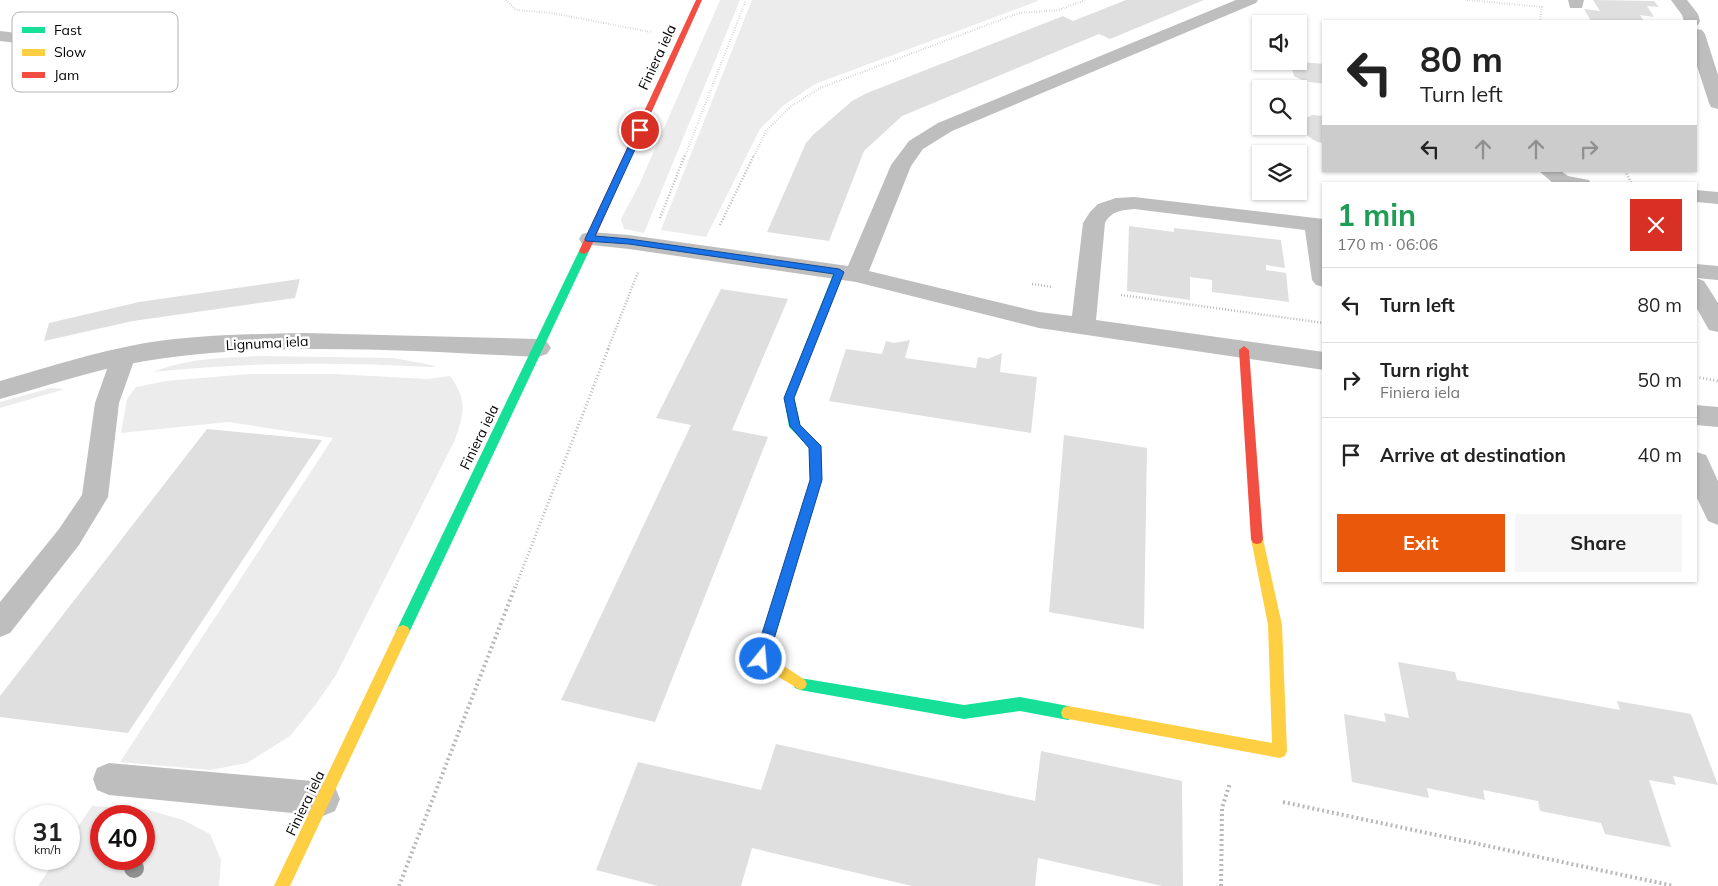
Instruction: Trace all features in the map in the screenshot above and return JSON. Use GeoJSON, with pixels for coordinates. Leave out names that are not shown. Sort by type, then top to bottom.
{"type":"FeatureCollection","features":[{"type":"Feature","properties":{"kind":"street","name":"Finiera iela"},"geometry":{"type":"LineString","coordinates":[[282,886],[590,239],[700,0]]}},
{"type":"Feature","properties":{"kind":"street"},"geometry":{"type":"LineString","coordinates":[[1244,350],[1257,544],[1275,625],[1280,751],[1020,704],[964,712],[800,684],[761,659],[816,480],[815,446],[795,426],[789,398],[901,165],[916,145],[945,127],[1250,0]]}},
{"type":"Feature","properties":{"kind":"street"},"geometry":{"type":"LineString","coordinates":[[1679,0],[1690,14],[1692,20]]}},
{"type":"Feature","properties":{"kind":"street"},"geometry":{"type":"LineString","coordinates":[[1697,37],[1718,103]]}},
{"type":"Feature","properties":{"kind":"street"},"geometry":{"type":"LineString","coordinates":[[1084,326],[1094,222],[1098,213],[1108,206],[1134,203],[1319,225],[1322,258]]}},
{"type":"Feature","properties":{"kind":"street"},"geometry":{"type":"LineString","coordinates":[[590,239],[649,244],[847,274],[1039,320],[1322,361]]}},
{"type":"Feature","properties":{"kind":"street"},"geometry":{"type":"LineString","coordinates":[[1697,271],[1718,273]]}},
{"type":"Feature","properties":{"kind":"street"},"geometry":{"type":"LineString","coordinates":[[1697,288],[1718,324]]}},
{"type":"Feature","properties":{"kind":"street","name":"Lignuma iela"},"geometry":{"type":"LineString","coordinates":[[0,390],[123,358],[163,350],[302,340],[538,348]]}},
{"type":"Feature","properties":{"kind":"street"},"geometry":{"type":"LineString","coordinates":[[1697,415],[1718,417]]}},
{"type":"Feature","properties":{"kind":"street"},"geometry":{"type":"LineString","coordinates":[[1697,465],[1718,513]]}},
{"type":"Feature","properties":{"kind":"lane"},"geometry":{"type":"LineString","coordinates":[[1550,172],[1564,181],[1570,182]]}},
{"type":"Feature","properties":{"kind":"lane"},"geometry":{"type":"LineString","coordinates":[[1697,196],[1718,198]]}},
{"type":"Feature","properties":{"kind":"lane"},"geometry":{"type":"LineString","coordinates":[[0,624],[69,537],[94,497],[107,403],[123,358]]}},
{"type":"Feature","properties":{"kind":"lane"},"geometry":{"type":"LineString","coordinates":[[109,779],[323,799]]}},
{"type":"Feature","properties":{"kind":"path"},"geometry":{"type":"LineString","coordinates":[[506,0],[516,10],[552,13],[628,26],[681,40]]}},
{"type":"Feature","properties":{"kind":"path"},"geometry":{"type":"LineString","coordinates":[[400,886],[649,244],[746,0]]}},
{"type":"Feature","properties":{"kind":"path"},"geometry":{"type":"LineString","coordinates":[[707,253],[766,131],[805,96],[820,88],[1019,13],[1059,10],[1085,0]]}},
{"type":"Feature","properties":{"kind":"path"},"geometry":{"type":"LineString","coordinates":[[1466,0],[1542,7],[1540,20]]}},
{"type":"Feature","properties":{"kind":"path"},"geometry":{"type":"LineString","coordinates":[[1697,378],[1718,381]]}},
{"type":"Feature","properties":{"kind":"path"},"geometry":{"type":"LineString","coordinates":[[1221,886],[1222,808],[1235,769],[1280,751]]}},
{"type":"Feature","properties":{"kind":"path"},"geometry":{"type":"LineString","coordinates":[[1283,802],[1674,886]]}},
{"type":"Feature","properties":{"kind":"shaded area"},"geometry":{"type":"Polygon","coordinates":[[[720,0],[740,0],[644,233],[624,229],[621,219],[640,183],[720,0]]]}},
{"type":"Feature","properties":{"kind":"shaded area"},"geometry":{"type":"Polygon","coordinates":[[[752,0],[1038,1],[815,84],[784,105],[760,129],[706,237],[661,230],[752,0]]]}},
{"type":"Feature","properties":{"kind":"shaded area"},"geometry":{"type":"Polygon","coordinates":[[[260,356],[394,358],[436,366],[292,364],[224,366],[153,372],[192,361],[260,356]]]}},
{"type":"Feature","properties":{"kind":"shaded area"},"geometry":{"type":"Polygon","coordinates":[[[250,374],[335,374],[427,379],[450,376],[462,400],[461,422],[455,440],[336,675],[290,736],[247,763],[211,770],[120,762],[333,438],[228,422],[121,433],[127,399],[136,387],[166,381],[250,374]]]}},
{"type":"Feature","properties":{"kind":"shaded area"},"geometry":{"type":"Polygon","coordinates":[[[51,388],[65,389],[0,408],[0,402],[51,388]]]}},
{"type":"Feature","properties":{"kind":"shaded area"},"geometry":{"type":"Polygon","coordinates":[[[90,809],[90,870],[155,870],[155,812],[183,820],[210,834],[221,860],[219,886],[38,886],[49,870],[80,870],[80,824],[90,809]]]}},
{"type":"Feature","properties":{"kind":"building"},"geometry":{"type":"Polygon","coordinates":[[[1126,0],[1204,0],[1110,39],[1099,34],[902,116],[864,151],[829,241],[767,232],[806,143],[852,101],[867,93],[1063,16],[1073,21],[1126,0]]]}},
{"type":"Feature","properties":{"kind":"building"},"geometry":{"type":"Polygon","coordinates":[[[1593,0],[1654,1],[1659,7],[1647,6],[1654,17],[1640,15],[1643,20],[1590,20],[1584,9],[1600,11],[1593,0]]]}},
{"type":"Feature","properties":{"kind":"building"},"geometry":{"type":"Polygon","coordinates":[[[1307,63],[1322,64],[1322,84],[1307,81],[1294,76],[1292,70],[1307,70],[1307,63]]]}},
{"type":"Feature","properties":{"kind":"building"},"geometry":{"type":"Polygon","coordinates":[[[1312,115],[1322,116],[1322,143],[1317,142],[1306,135],[1307,118],[1312,115]]]}},
{"type":"Feature","properties":{"kind":"building"},"geometry":{"type":"Polygon","coordinates":[[[1129,226],[1174,232],[1174,228],[1281,240],[1285,268],[1266,265],[1266,270],[1286,273],[1289,302],[1212,292],[1212,280],[1190,277],[1190,300],[1127,291],[1129,226]]]}},
{"type":"Feature","properties":{"kind":"building"},"geometry":{"type":"Polygon","coordinates":[[[300,279],[295,298],[133,321],[44,341],[49,323],[139,302],[300,279]]]}},
{"type":"Feature","properties":{"kind":"building"},"geometry":{"type":"Polygon","coordinates":[[[721,289],[788,299],[732,430],[768,437],[655,722],[561,700],[691,425],[656,418],[721,289]]]}},
{"type":"Feature","properties":{"kind":"building"},"geometry":{"type":"Polygon","coordinates":[[[910,340],[905,358],[976,368],[978,357],[988,359],[1002,353],[1000,372],[1037,377],[1031,433],[829,401],[846,349],[882,354],[886,341],[894,343],[910,340]]]}},
{"type":"Feature","properties":{"kind":"building"},"geometry":{"type":"Polygon","coordinates":[[[207,429],[322,440],[128,733],[0,717],[0,696],[207,429]]]}},
{"type":"Feature","properties":{"kind":"building"},"geometry":{"type":"Polygon","coordinates":[[[1064,435],[1147,448],[1144,629],[1049,612],[1064,435]]]}},
{"type":"Feature","properties":{"kind":"building"},"geometry":{"type":"Polygon","coordinates":[[[1398,662],[1455,672],[1457,680],[1620,710],[1617,701],[1691,714],[1718,785],[1673,776],[1676,785],[1649,780],[1671,847],[1605,834],[1601,823],[1540,811],[1538,801],[1483,790],[1485,800],[1427,788],[1429,798],[1352,782],[1344,714],[1386,722],[1384,713],[1409,718],[1398,662]]]}},
{"type":"Feature","properties":{"kind":"building"},"geometry":{"type":"Polygon","coordinates":[[[776,744],[1035,801],[1041,751],[1182,781],[1183,886],[1162,886],[1038,858],[1035,886],[912,886],[752,848],[741,886],[658,886],[596,870],[638,762],[761,790],[776,744]]]}},
{"type":"Feature","properties":{"kind":"traffic: fast"},"geometry":{"type":"LineString","coordinates":[[403,631],[584,251]]}},
{"type":"Feature","properties":{"kind":"traffic: fast"},"geometry":{"type":"LineString","coordinates":[[816,473],[815,446],[795,427],[789,398],[839,272]]}},
{"type":"Feature","properties":{"kind":"traffic: fast"},"geometry":{"type":"LineString","coordinates":[[800,684],[964,712],[1020,704],[1068,713]]}},
{"type":"Feature","properties":{"kind":"traffic: slow"},"geometry":{"type":"LineString","coordinates":[[800,684],[761,659],[816,480],[816,473]]}},
{"type":"Feature","properties":{"kind":"traffic: slow"},"geometry":{"type":"LineString","coordinates":[[1068,713],[1280,751],[1275,625],[1257,539]]}},
{"type":"Feature","properties":{"kind":"traffic: slow"},"geometry":{"type":"LineString","coordinates":[[282,886],[403,631]]}},
{"type":"Feature","properties":{"kind":"traffic: jam"},"geometry":{"type":"LineString","coordinates":[[584,251],[699,0]]}},
{"type":"Feature","properties":{"kind":"traffic: jam"},"geometry":{"type":"LineString","coordinates":[[1244,350],[1257,539]]}},
{"type":"Feature","properties":{"kind":"route"},"geometry":{"type":"LineString","coordinates":[[640,130],[590,239],[629,242],[839,272],[789,398],[795,426],[815,446],[816,480],[761,659]]}}]}
